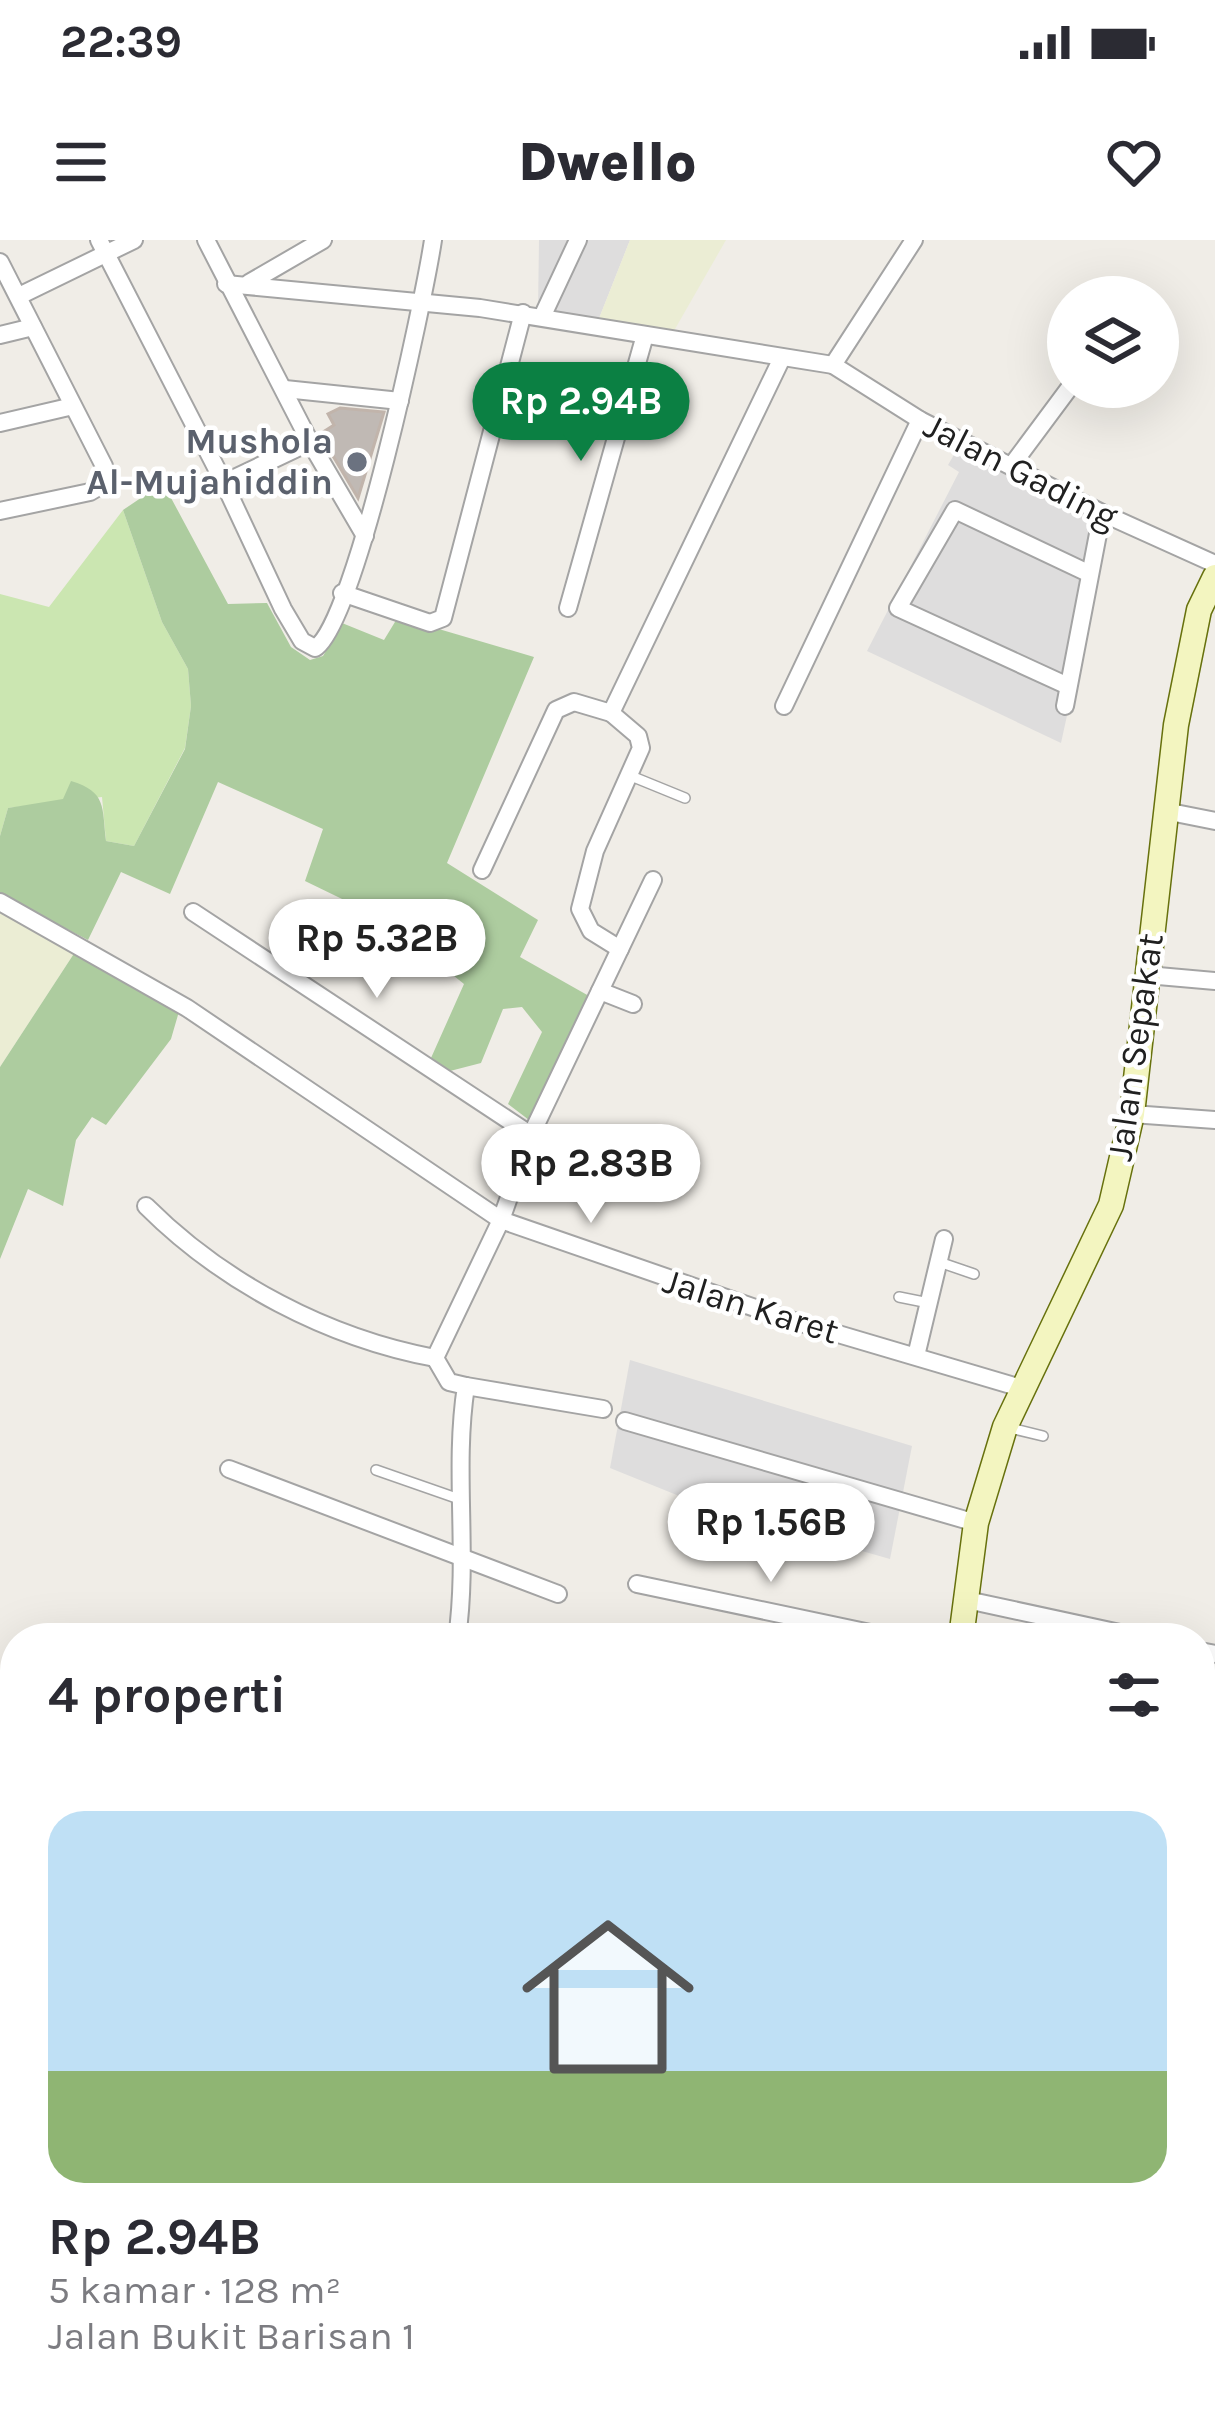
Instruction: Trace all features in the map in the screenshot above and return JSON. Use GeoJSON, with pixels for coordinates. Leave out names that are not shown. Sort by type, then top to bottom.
{"type":"FeatureCollection","features":[{"type":"Feature","properties":{"kind":"main road","name":"Jalan Sepakat"},"geometry":{"type":"LineString","coordinates":[[963,1623],[976,1522],[1005,1427],[1096,1247],[1132,1114],[1186,662],[1215,577]]}},
{"type":"Feature","properties":{"kind":"street"},"geometry":{"type":"LineString","coordinates":[[19,296],[103,247],[134,240]]}},
{"type":"Feature","properties":{"kind":"street"},"geometry":{"type":"LineString","coordinates":[[206,240],[310,442],[365,536]]}},
{"type":"Feature","properties":{"kind":"street"},"geometry":{"type":"LineString","coordinates":[[248,283],[322,240]]}},
{"type":"Feature","properties":{"kind":"street"},"geometry":{"type":"LineString","coordinates":[[103,247],[283,609],[315,649],[325,642],[365,536],[424,302],[433,240]]}},
{"type":"Feature","properties":{"kind":"street"},"geometry":{"type":"LineString","coordinates":[[542,317],[578,240]]}},
{"type":"Feature","properties":{"kind":"street"},"geometry":{"type":"LineString","coordinates":[[226,284],[523,314],[832,365],[914,240]]}},
{"type":"Feature","properties":{"kind":"street"},"geometry":{"type":"LineString","coordinates":[[0,262],[104,466],[106,484],[0,511]]}},
{"type":"Feature","properties":{"kind":"street"},"geometry":{"type":"LineString","coordinates":[[342,593],[430,623],[443,618],[523,314]]}},
{"type":"Feature","properties":{"kind":"street"},"geometry":{"type":"LineString","coordinates":[[0,335],[33,327]]}},
{"type":"Feature","properties":{"kind":"street"},"geometry":{"type":"LineString","coordinates":[[568,608],[646,335]]}},
{"type":"Feature","properties":{"kind":"street"},"geometry":{"type":"LineString","coordinates":[[611,712],[781,360]]}},
{"type":"Feature","properties":{"kind":"street","name":"Jalan Gading"},"geometry":{"type":"LineString","coordinates":[[832,365],[920,420],[1102,513],[1215,564]]}},
{"type":"Feature","properties":{"kind":"street"},"geometry":{"type":"LineString","coordinates":[[284,389],[400,401]]}},
{"type":"Feature","properties":{"kind":"street"},"geometry":{"type":"LineString","coordinates":[[0,423],[73,406]]}},
{"type":"Feature","properties":{"kind":"street"},"geometry":{"type":"LineString","coordinates":[[1012,466],[1055,408]]}},
{"type":"Feature","properties":{"kind":"street"},"geometry":{"type":"LineString","coordinates":[[784,706],[920,420]]}},
{"type":"Feature","properties":{"kind":"street"},"geometry":{"type":"LineString","coordinates":[[224,483],[310,442]]}},
{"type":"Feature","properties":{"kind":"street"},"geometry":{"type":"LineString","coordinates":[[1068,686],[898,608],[955,510],[1088,573]]}},
{"type":"Feature","properties":{"kind":"street"},"geometry":{"type":"LineString","coordinates":[[1065,706],[1102,513]]}},
{"type":"Feature","properties":{"kind":"street"},"geometry":{"type":"LineString","coordinates":[[482,870],[556,710],[574,701],[611,712],[641,744],[596,851],[580,909],[591,931],[620,949]]}},
{"type":"Feature","properties":{"kind":"street"},"geometry":{"type":"LineString","coordinates":[[1165,812],[1215,821]]}},
{"type":"Feature","properties":{"kind":"street"},"geometry":{"type":"LineString","coordinates":[[435,1358],[502,1220],[531,1135],[653,880]]}},
{"type":"Feature","properties":{"kind":"street","name":"Jalan Karet"},"geometry":{"type":"LineString","coordinates":[[0,902],[188,1008],[502,1220],[640,1271],[1021,1388]]}},
{"type":"Feature","properties":{"kind":"street"},"geometry":{"type":"LineString","coordinates":[[194,911],[531,1135]]}},
{"type":"Feature","properties":{"kind":"street"},"geometry":{"type":"LineString","coordinates":[[1147,975],[1215,981]]}},
{"type":"Feature","properties":{"kind":"street"},"geometry":{"type":"LineString","coordinates":[[600,991],[633,1004]]}},
{"type":"Feature","properties":{"kind":"street"},"geometry":{"type":"LineString","coordinates":[[1132,1114],[1215,1120]]}},
{"type":"Feature","properties":{"kind":"street"},"geometry":{"type":"LineString","coordinates":[[146,1206],[184,1244],[314,1322],[380,1347],[435,1358],[449,1382],[603,1408]]}},
{"type":"Feature","properties":{"kind":"street"},"geometry":{"type":"LineString","coordinates":[[916,1356],[944,1239]]}},
{"type":"Feature","properties":{"kind":"street"},"geometry":{"type":"LineString","coordinates":[[458,1623],[463,1558],[460,1422],[466,1387]]}},
{"type":"Feature","properties":{"kind":"street"},"geometry":{"type":"LineString","coordinates":[[625,1421],[976,1522]]}},
{"type":"Feature","properties":{"kind":"street"},"geometry":{"type":"LineString","coordinates":[[229,1468],[558,1594]]}},
{"type":"Feature","properties":{"kind":"street"},"geometry":{"type":"LineString","coordinates":[[638,1583],[825,1623]]}},
{"type":"Feature","properties":{"kind":"street"},"geometry":{"type":"LineString","coordinates":[[967,1600],[1074,1623]]}},
{"type":"Feature","properties":{"kind":"lane"},"geometry":{"type":"LineString","coordinates":[[631,776],[686,798]]}},
{"type":"Feature","properties":{"kind":"lane"},"geometry":{"type":"LineString","coordinates":[[939,1262],[974,1274]]}},
{"type":"Feature","properties":{"kind":"lane"},"geometry":{"type":"LineString","coordinates":[[899,1297],[928,1303]]}},
{"type":"Feature","properties":{"kind":"lane"},"geometry":{"type":"LineString","coordinates":[[1005,1427],[1043,1436]]}},
{"type":"Feature","properties":{"kind":"lane"},"geometry":{"type":"LineString","coordinates":[[376,1470],[462,1500]]}},
{"type":"Feature","properties":{"kind":"shaded area"},"geometry":{"type":"Polygon","coordinates":[[[539,240],[630,240],[598,321],[538,310],[539,240]]]}},
{"type":"Feature","properties":{"kind":"shaded area"},"geometry":{"type":"Polygon","coordinates":[[[959,446],[1109,523],[1061,743],[867,651],[959,472],[948,465],[959,446]]]}},
{"type":"Feature","properties":{"kind":"shaded area"},"geometry":{"type":"Polygon","coordinates":[[[630,1360],[912,1446],[890,1559],[704,1506],[610,1468],[630,1360]]]}},
{"type":"Feature","properties":{"kind":"green space"},"geometry":{"type":"Polygon","coordinates":[[[630,240],[726,240],[671,336],[598,321],[630,240]]]}},
{"type":"Feature","properties":{"kind":"green space"},"geometry":{"type":"Polygon","coordinates":[[[163,483],[228,604],[267,603],[291,647],[310,660],[323,656],[342,623],[384,640],[398,617],[534,657],[447,863],[538,920],[520,957],[589,996],[533,1123],[508,1104],[542,1032],[522,1007],[503,1009],[481,1063],[450,1071],[431,1058],[464,984],[438,963],[449,919],[424,911],[406,930],[305,881],[323,829],[218,782],[170,894],[121,872],[88,940],[0,894],[0,836],[8,808],[63,799],[71,781],[97,796],[106,841],[134,846],[185,749],[191,706],[188,669],[162,622],[123,510],[163,483]]]}},
{"type":"Feature","properties":{"kind":"green space"},"geometry":{"type":"Polygon","coordinates":[[[123,510],[162,622],[188,669],[191,706],[185,748],[134,846],[106,841],[102,797],[8,808],[0,836],[0,594],[49,607],[123,510]]]}},
{"type":"Feature","properties":{"kind":"green space"},"geometry":{"type":"Polygon","coordinates":[[[0,907],[77,949],[0,1067],[0,907]]]}},
{"type":"Feature","properties":{"kind":"green space"},"geometry":{"type":"Polygon","coordinates":[[[77,949],[180,1008],[171,1039],[106,1125],[92,1117],[76,1140],[63,1206],[28,1189],[0,1259],[0,1067],[77,949]]]}},
{"type":"Feature","properties":{"kind":"building","name":"Mushola Al-Mujahiddin"},"geometry":{"type":"Polygon","coordinates":[[[340,408],[384,412],[358,498],[320,434],[334,425],[328,414],[340,408]]]}},
{"type":"Feature","properties":{"kind":"place","name":"Mushola Al-Mujahiddin"},"geometry":{"type":"Point","coordinates":[357,462]}}]}
